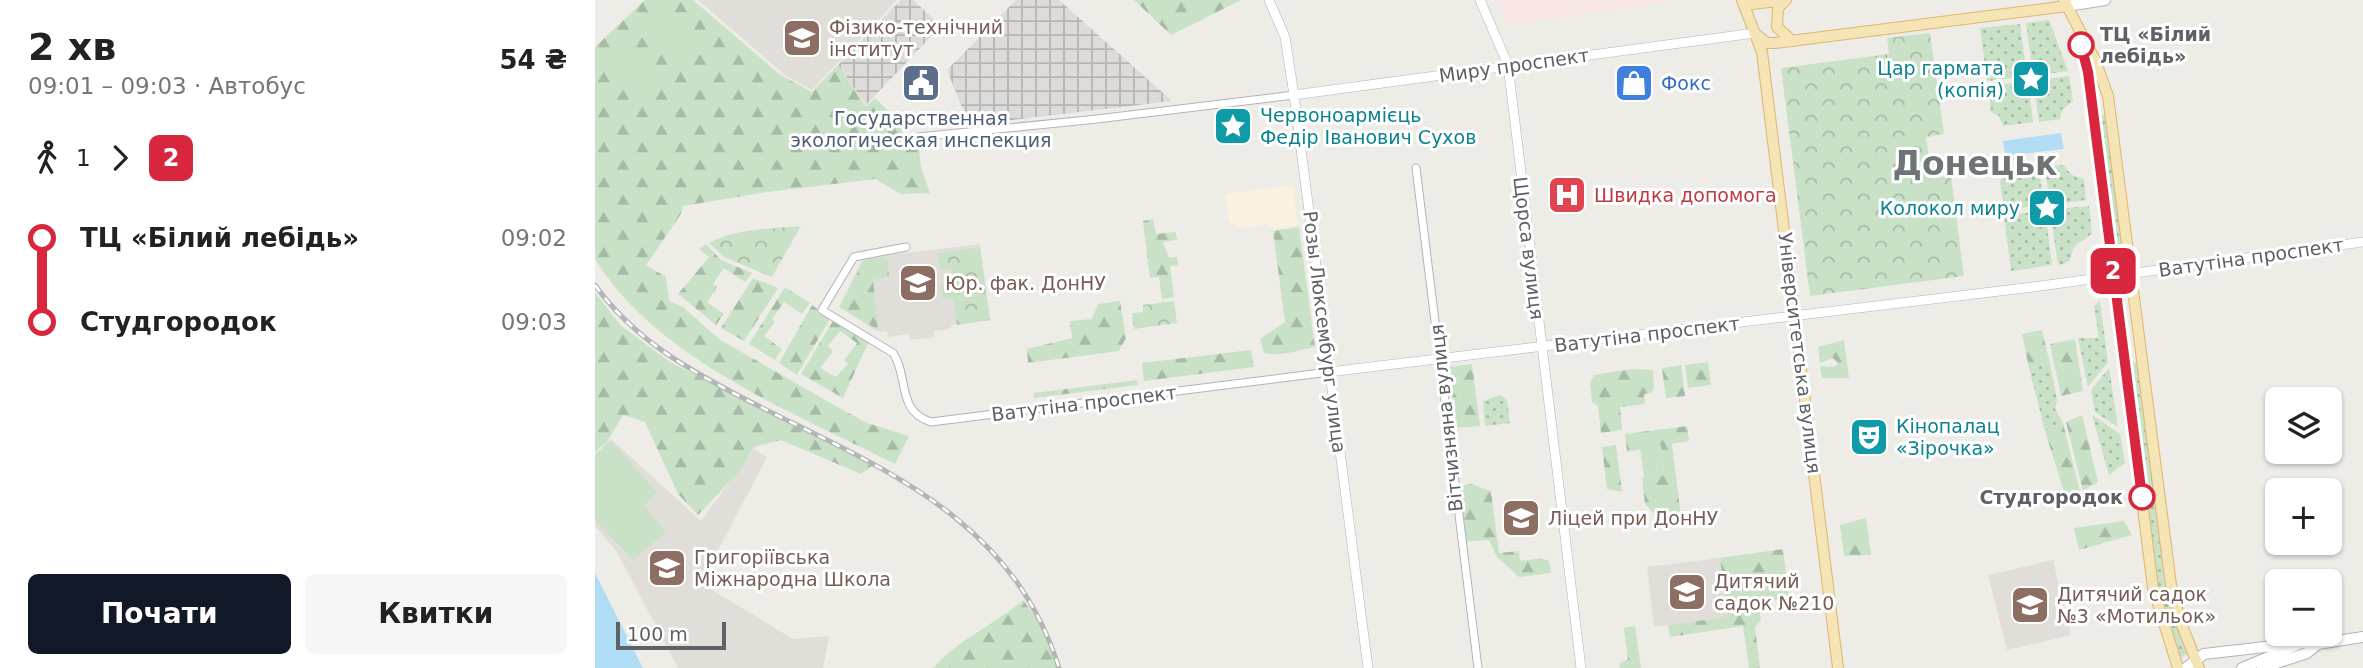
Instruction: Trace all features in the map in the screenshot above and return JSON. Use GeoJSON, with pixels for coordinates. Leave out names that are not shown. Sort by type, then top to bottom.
{"type":"FeatureCollection","features":[{"type":"Feature","properties":{"kind":"main road"},"geometry":{"type":"LineString","coordinates":[[1743,3],[1787,0]]}},
{"type":"Feature","properties":{"kind":"main road"},"geometry":{"type":"LineString","coordinates":[[1787,0],[1779,8],[1777,27],[1791,41]]}},
{"type":"Feature","properties":{"kind":"main road","name":"Миру проспект"},"geometry":{"type":"LineString","coordinates":[[1755,33],[1767,43],[1791,41],[2065,3],[2105,0]]}},
{"type":"Feature","properties":{"kind":"main road","name":"Університетська вулиця"},"geometry":{"type":"LineString","coordinates":[[1743,3],[1762,52],[1839,668]]}},
{"type":"Feature","properties":{"kind":"main road"},"geometry":{"type":"LineString","coordinates":[[2065,3],[2095,60],[2108,96],[2171,584],[2193,665],[2204,654],[2275,646]]}},
{"type":"Feature","properties":{"kind":"main road"},"geometry":{"type":"LineString","coordinates":[[2074,22],[2087,65],[2153,588],[2178,668]]}},
{"type":"Feature","properties":{"kind":"main road"},"geometry":{"type":"LineString","coordinates":[[2095,124],[2096,114],[2101,110],[2107,111],[2113,122]]}},
{"type":"Feature","properties":{"kind":"main road"},"geometry":{"type":"LineString","coordinates":[[2123,344],[2126,349],[2132,350],[2140,342]]}},
{"type":"Feature","properties":{"kind":"main road"},"geometry":{"type":"LineString","coordinates":[[2342,640],[2363,637]]}},
{"type":"Feature","properties":{"kind":"main road"},"geometry":{"type":"LineString","coordinates":[[2242,668],[2295,646]]}},
{"type":"Feature","properties":{"kind":"main road"},"geometry":{"type":"LineString","coordinates":[[2262,668],[2307,653],[2316,646]]}},
{"type":"Feature","properties":{"kind":"street","name":"Розы Люксембург улица"},"geometry":{"type":"LineString","coordinates":[[1269,0],[1285,37],[1294,94],[1368,668]]}},
{"type":"Feature","properties":{"kind":"street","name":"Щорса вулиця"},"geometry":{"type":"LineString","coordinates":[[1480,0],[1509,65],[1581,668]]}},
{"type":"Feature","properties":{"kind":"street","name":"Миру проспект"},"geometry":{"type":"LineString","coordinates":[[918,136],[1097,119],[1755,33]]}},
{"type":"Feature","properties":{"kind":"street","name":"Вітчизняна вулиця"},"geometry":{"type":"LineString","coordinates":[[1416,168],[1478,668]]}},
{"type":"Feature","properties":{"kind":"street","name":"Ватутіна проспект"},"geometry":{"type":"LineString","coordinates":[[905,247],[854,257],[822,310],[893,352],[908,405],[922,419],[931,422],[2132,274],[2363,242]]}},
{"type":"Feature","properties":{"kind":"shaded area","name":"Фізико-технічний інститут"},"geometry":{"type":"Polygon","coordinates":[[[698,0],[897,0],[812,90],[786,76],[698,0]]]}},
{"type":"Feature","properties":{"kind":"shaded area"},"geometry":{"type":"Polygon","coordinates":[[[901,0],[913,0],[941,26],[866,105],[838,65],[901,0]]]}},
{"type":"Feature","properties":{"kind":"shaded area"},"geometry":{"type":"Polygon","coordinates":[[[1016,0],[1059,0],[1172,101],[969,125],[947,70],[1016,0]]]}},
{"type":"Feature","properties":{"kind":"shaded area"},"geometry":{"type":"Polygon","coordinates":[[[1497,0],[1662,0],[1663,3],[1508,25],[1497,0]]]}},
{"type":"Feature","properties":{"kind":"shaded area"},"geometry":{"type":"Polygon","coordinates":[[[1293,185],[1298,225],[1269,229],[1268,224],[1240,228],[1229,222],[1225,194],[1293,185]]]}},
{"type":"Feature","properties":{"kind":"shaded area","name":"Юр. фак. ДонНУ"},"geometry":{"type":"Polygon","coordinates":[[[980,244],[990,320],[952,325],[950,329],[934,331],[935,337],[910,340],[909,334],[888,337],[887,331],[878,332],[839,307],[863,258],[980,244]]]}},
{"type":"Feature","properties":{"kind":"shaded area","name":"Григоріївська Міжнародна Школа"},"geometry":{"type":"Polygon","coordinates":[[[611,439],[701,521],[754,449],[767,457],[701,583],[793,639],[829,636],[823,668],[678,668],[617,552],[595,526],[595,454],[611,439]]]}},
{"type":"Feature","properties":{"kind":"shaded area","name":"Дитячий садок №210"},"geometry":{"type":"Polygon","coordinates":[[[1720,558],[1727,617],[1654,627],[1647,567],[1720,558]]]}},
{"type":"Feature","properties":{"kind":"shaded area","name":"Дитячий садок №3 «Мотильок»"},"geometry":{"type":"Polygon","coordinates":[[[2053,560],[2071,635],[2007,650],[1988,575],[2053,560]]]}},
{"type":"Feature","properties":{"kind":"green space"},"geometry":{"type":"Polygon","coordinates":[[[645,0],[693,0],[779,74],[812,92],[838,65],[866,107],[875,98],[894,116],[907,142],[918,140],[921,168],[930,193],[901,194],[875,179],[767,192],[683,206],[681,214],[646,265],[666,277],[669,301],[683,307],[719,339],[867,423],[909,436],[895,464],[771,403],[690,354],[653,326],[621,294],[595,259],[595,47],[645,0]]]}},
{"type":"Feature","properties":{"kind":"green space"},"geometry":{"type":"Polygon","coordinates":[[[1134,0],[1241,0],[1171,35],[1134,0]]]}},
{"type":"Feature","properties":{"kind":"green space"},"geometry":{"type":"Polygon","coordinates":[[[658,6],[696,35],[675,63],[637,34],[658,6]]]}},
{"type":"Feature","properties":{"kind":"green space"},"geometry":{"type":"Polygon","coordinates":[[[2049,20],[2068,71],[2040,75],[2032,68],[2026,23],[2049,20]]]}},
{"type":"Feature","properties":{"kind":"green space"},"geometry":{"type":"Polygon","coordinates":[[[2020,24],[2026,69],[2020,77],[1987,81],[1980,28],[2020,24]]]}},
{"type":"Feature","properties":{"kind":"green space"},"geometry":{"type":"Polygon","coordinates":[[[1930,33],[1944,134],[1926,137],[1932,178],[1951,176],[1964,276],[1810,296],[1781,68],[1889,54],[1887,38],[1930,33]]]}},
{"type":"Feature","properties":{"kind":"green space"},"geometry":{"type":"Polygon","coordinates":[[[630,44],[669,74],[646,103],[607,73],[630,44]]]}},
{"type":"Feature","properties":{"kind":"green space"},"geometry":{"type":"Polygon","coordinates":[[[2069,76],[2073,101],[2062,110],[2060,119],[2039,122],[2034,87],[2041,80],[2069,76]]]}},
{"type":"Feature","properties":{"kind":"green space"},"geometry":{"type":"Polygon","coordinates":[[[2021,82],[2029,89],[2033,122],[2003,126],[1999,116],[1991,112],[1988,86],[2021,82]]]}},
{"type":"Feature","properties":{"kind":"green space"},"geometry":{"type":"Polygon","coordinates":[[[2102,115],[2106,116],[2125,255],[2117,256],[2099,119],[2102,115]]]}},
{"type":"Feature","properties":{"kind":"green space"},"geometry":{"type":"Polygon","coordinates":[[[2063,165],[2072,175],[2084,179],[2086,200],[2056,204],[2049,199],[2045,167],[2063,165]]]}},
{"type":"Feature","properties":{"kind":"green space"},"geometry":{"type":"Polygon","coordinates":[[[2039,168],[2043,200],[2037,206],[2004,210],[2000,181],[2008,171],[2039,168]]]}},
{"type":"Feature","properties":{"kind":"green space"},"geometry":{"type":"Polygon","coordinates":[[[2089,206],[2092,233],[2074,247],[2068,262],[2058,265],[2051,217],[2057,209],[2089,206]]]}},
{"type":"Feature","properties":{"kind":"green space"},"geometry":{"type":"Polygon","coordinates":[[[2038,212],[2046,219],[2052,265],[2011,271],[2004,215],[2038,212]]]}},
{"type":"Feature","properties":{"kind":"green space"},"geometry":{"type":"Polygon","coordinates":[[[1153,219],[1156,234],[1176,232],[1177,240],[1163,242],[1169,258],[1177,257],[1178,265],[1170,266],[1174,297],[1162,299],[1159,277],[1150,278],[1143,221],[1153,219]]]}},
{"type":"Feature","properties":{"kind":"green space"},"geometry":{"type":"Polygon","coordinates":[[[801,226],[772,277],[724,257],[709,243],[731,234],[801,226]]]}},
{"type":"Feature","properties":{"kind":"green space"},"geometry":{"type":"Polygon","coordinates":[[[1299,227],[1315,347],[1284,354],[1264,353],[1260,339],[1285,322],[1273,231],[1299,227]]]}},
{"type":"Feature","properties":{"kind":"green space"},"geometry":{"type":"Polygon","coordinates":[[[706,244],[721,260],[752,273],[745,282],[724,268],[713,284],[717,287],[707,302],[724,314],[716,325],[678,294],[709,257],[699,249],[706,244]]]}},
{"type":"Feature","properties":{"kind":"green space"},"geometry":{"type":"Polygon","coordinates":[[[980,247],[990,320],[957,325],[953,298],[943,299],[941,285],[954,284],[952,269],[940,270],[938,253],[980,247]]]}},
{"type":"Feature","properties":{"kind":"green space"},"geometry":{"type":"Polygon","coordinates":[[[887,257],[889,277],[873,280],[878,330],[840,307],[864,260],[887,257]]]}},
{"type":"Feature","properties":{"kind":"green space"},"geometry":{"type":"Polygon","coordinates":[[[753,278],[778,288],[744,341],[721,328],[753,278]]]}},
{"type":"Feature","properties":{"kind":"green space"},"geometry":{"type":"Polygon","coordinates":[[[785,287],[810,303],[802,314],[784,302],[772,319],[775,322],[764,336],[782,349],[775,360],[749,344],[785,287]]]}},
{"type":"Feature","properties":{"kind":"green space"},"geometry":{"type":"Polygon","coordinates":[[[595,292],[620,325],[670,362],[872,466],[861,474],[781,440],[754,447],[739,472],[698,515],[678,494],[645,422],[623,415],[607,442],[595,452],[595,292]]]}},
{"type":"Feature","properties":{"kind":"green space"},"geometry":{"type":"Polygon","coordinates":[[[1120,301],[1126,338],[1119,351],[1028,363],[1027,349],[1072,338],[1070,321],[1092,319],[1098,304],[1120,301]]]}},
{"type":"Feature","properties":{"kind":"green space"},"geometry":{"type":"Polygon","coordinates":[[[1174,301],[1177,323],[1134,329],[1132,313],[1143,312],[1143,305],[1174,301]]]}},
{"type":"Feature","properties":{"kind":"green space"},"geometry":{"type":"Polygon","coordinates":[[[2100,301],[2108,362],[2088,387],[2078,338],[2099,338],[2094,306],[2100,301]]]}},
{"type":"Feature","properties":{"kind":"green space"},"geometry":{"type":"Polygon","coordinates":[[[812,305],[830,319],[797,375],[779,363],[812,305]]]}},
{"type":"Feature","properties":{"kind":"green space"},"geometry":{"type":"Polygon","coordinates":[[[833,321],[869,341],[843,398],[801,374],[833,321]],[[840,331],[828,346],[833,351],[820,368],[836,377],[848,364],[844,360],[857,343],[840,331]]]}},
{"type":"Feature","properties":{"kind":"green space"},"geometry":{"type":"Polygon","coordinates":[[[2042,330],[2050,364],[2029,368],[2022,334],[2042,330]]]}},
{"type":"Feature","properties":{"kind":"green space"},"geometry":{"type":"Polygon","coordinates":[[[2075,339],[2083,391],[2061,396],[2050,344],[2075,339]]]}},
{"type":"Feature","properties":{"kind":"green space"},"geometry":{"type":"Polygon","coordinates":[[[1844,340],[1849,378],[1822,378],[1820,366],[1834,367],[1838,363],[1833,358],[1820,363],[1818,347],[1844,340]]]}},
{"type":"Feature","properties":{"kind":"green space"},"geometry":{"type":"Polygon","coordinates":[[[1251,350],[1254,367],[1144,381],[1142,363],[1251,350]]]}},
{"type":"Feature","properties":{"kind":"green space"},"geometry":{"type":"Polygon","coordinates":[[[1708,362],[1711,385],[1688,388],[1685,365],[1708,362]]]}},
{"type":"Feature","properties":{"kind":"green space"},"geometry":{"type":"Polygon","coordinates":[[[2134,362],[2139,365],[2164,573],[2187,654],[2179,659],[2159,591],[2130,365],[2134,362]]]}},
{"type":"Feature","properties":{"kind":"green space"},"geometry":{"type":"Polygon","coordinates":[[[1472,364],[1480,426],[1456,428],[1449,367],[1472,364]]]}},
{"type":"Feature","properties":{"kind":"green space"},"geometry":{"type":"Polygon","coordinates":[[[2050,364],[2057,400],[2055,409],[2063,423],[2045,431],[2029,368],[2050,364]]]}},
{"type":"Feature","properties":{"kind":"green space"},"geometry":{"type":"Polygon","coordinates":[[[1681,365],[1685,396],[1666,398],[1662,368],[1681,365]]]}},
{"type":"Feature","properties":{"kind":"green space"},"geometry":{"type":"Polygon","coordinates":[[[2109,368],[2118,427],[2095,412],[2091,390],[2109,368]]]}},
{"type":"Feature","properties":{"kind":"green space"},"geometry":{"type":"Polygon","coordinates":[[[1632,369],[1653,370],[1654,389],[1651,393],[1644,394],[1645,404],[1620,407],[1622,430],[1601,433],[1598,406],[1592,402],[1590,383],[1594,375],[1632,369]]]}},
{"type":"Feature","properties":{"kind":"green space"},"geometry":{"type":"Polygon","coordinates":[[[1137,380],[1138,385],[1034,398],[1034,393],[1137,380]]]}},
{"type":"Feature","properties":{"kind":"green space"},"geometry":{"type":"Polygon","coordinates":[[[1500,395],[1507,400],[1510,423],[1485,426],[1483,401],[1500,395]]]}},
{"type":"Feature","properties":{"kind":"green space"},"geometry":{"type":"Polygon","coordinates":[[[2082,415],[2098,482],[2083,491],[2066,422],[2082,415]]]}},
{"type":"Feature","properties":{"kind":"green space"},"geometry":{"type":"Polygon","coordinates":[[[2092,415],[2120,434],[2125,463],[2109,475],[2092,415]]]}},
{"type":"Feature","properties":{"kind":"green space"},"geometry":{"type":"Polygon","coordinates":[[[2063,423],[2080,492],[2065,495],[2045,431],[2063,423]]]}},
{"type":"Feature","properties":{"kind":"green space"},"geometry":{"type":"Polygon","coordinates":[[[1687,426],[1689,441],[1672,444],[1681,517],[1660,520],[1645,504],[1642,478],[1664,475],[1661,446],[1627,452],[1625,434],[1687,426]]]}},
{"type":"Feature","properties":{"kind":"green space"},"geometry":{"type":"Polygon","coordinates":[[[611,441],[657,492],[644,506],[666,532],[633,560],[595,520],[595,455],[611,441]]]}},
{"type":"Feature","properties":{"kind":"green space"},"geometry":{"type":"Polygon","coordinates":[[[1616,445],[1622,492],[1607,489],[1602,447],[1616,445]]]}},
{"type":"Feature","properties":{"kind":"green space"},"geometry":{"type":"Polygon","coordinates":[[[1661,445],[1664,475],[1644,478],[1640,448],[1661,445]]]}},
{"type":"Feature","properties":{"kind":"green space"},"geometry":{"type":"Polygon","coordinates":[[[1471,484],[1491,491],[1499,553],[1519,551],[1520,561],[1540,558],[1549,561],[1551,573],[1519,577],[1497,557],[1489,540],[1463,542],[1455,487],[1471,484]]]}},
{"type":"Feature","properties":{"kind":"green space"},"geometry":{"type":"Polygon","coordinates":[[[1866,518],[1871,555],[1844,556],[1840,525],[1866,518]]]}},
{"type":"Feature","properties":{"kind":"green space"},"geometry":{"type":"Polygon","coordinates":[[[2124,521],[2132,535],[2079,550],[2074,528],[2124,521]]]}},
{"type":"Feature","properties":{"kind":"green space"},"geometry":{"type":"Polygon","coordinates":[[[1783,549],[1789,597],[1758,604],[1761,620],[1755,627],[1760,668],[1749,668],[1743,626],[1670,637],[1668,625],[1727,617],[1720,558],[1783,549]]]}},
{"type":"Feature","properties":{"kind":"green space"},"geometry":{"type":"Polygon","coordinates":[[[1023,600],[1046,631],[1058,668],[933,668],[954,648],[1023,600]]]}},
{"type":"Feature","properties":{"kind":"green space"},"geometry":{"type":"Polygon","coordinates":[[[1635,626],[1641,668],[1620,668],[1619,664],[1628,659],[1624,628],[1635,626]]]}},
{"type":"Feature","properties":{"kind":"water"},"geometry":{"type":"Polygon","coordinates":[[[2061,133],[2064,149],[2005,156],[2003,141],[2061,133]]]}},
{"type":"Feature","properties":{"kind":"water"},"geometry":{"type":"Polygon","coordinates":[[[595,573],[643,668],[595,668],[595,573]]]}},
{"type":"Feature","properties":{"kind":"railway"},"geometry":{"type":"LineString","coordinates":[[595,285],[626,321],[661,350],[741,397],[887,472],[931,500],[972,532],[1007,570],[1037,614],[1059,668]]}},
{"type":"Feature","properties":{"kind":"bus line","name":"2"},"geometry":{"type":"LineString","coordinates":[[2081,45],[2088,72],[2142,497]]}},
{"type":"Feature","properties":{"kind":"place","name":"Фізико-технічний інститут"},"geometry":{"type":"Point","coordinates":[802,38]}},
{"type":"Feature","properties":{"kind":"place","name":"ТЦ «Білий лебідь»"},"geometry":{"type":"Point","coordinates":[2081,45]}},
{"type":"Feature","properties":{"kind":"place","name":"Цар гармата (копія)"},"geometry":{"type":"Point","coordinates":[2031,79]}},
{"type":"Feature","properties":{"kind":"place","name":"Государственная экологическая инспекция"},"geometry":{"type":"Point","coordinates":[921,83]}},
{"type":"Feature","properties":{"kind":"place","name":"Фокс"},"geometry":{"type":"Point","coordinates":[1634,83]}},
{"type":"Feature","properties":{"kind":"place","name":"Червоноармієць Федір Іванович Сухов"},"geometry":{"type":"Point","coordinates":[1233,126]}},
{"type":"Feature","properties":{"kind":"place","name":"Швидка допомога"},"geometry":{"type":"Point","coordinates":[1567,195]}},
{"type":"Feature","properties":{"kind":"place","name":"Колокол миру"},"geometry":{"type":"Point","coordinates":[2047,208]}},
{"type":"Feature","properties":{"kind":"place","name":"Юр. фак. ДонНУ"},"geometry":{"type":"Point","coordinates":[918,283]}},
{"type":"Feature","properties":{"kind":"place","name":"Кінопалац «Зірочка»"},"geometry":{"type":"Point","coordinates":[1869,437]}},
{"type":"Feature","properties":{"kind":"place","name":"Студгородок"},"geometry":{"type":"Point","coordinates":[2142,497]}},
{"type":"Feature","properties":{"kind":"place","name":"Ліцей при ДонНУ"},"geometry":{"type":"Point","coordinates":[1521,518]}},
{"type":"Feature","properties":{"kind":"place","name":"Григоріївська Міжнародна Школа"},"geometry":{"type":"Point","coordinates":[667,568]}},
{"type":"Feature","properties":{"kind":"place","name":"Дитячий садок №210"},"geometry":{"type":"Point","coordinates":[1687,592]}},
{"type":"Feature","properties":{"kind":"place","name":"Дитячий садок №3 «Мотильок»"},"geometry":{"type":"Point","coordinates":[2030,605]}},
{"type":"Feature","properties":{"kind":"district","name":"Донецьк"},"geometry":{"type":"Point","coordinates":[1975,163]}}]}
